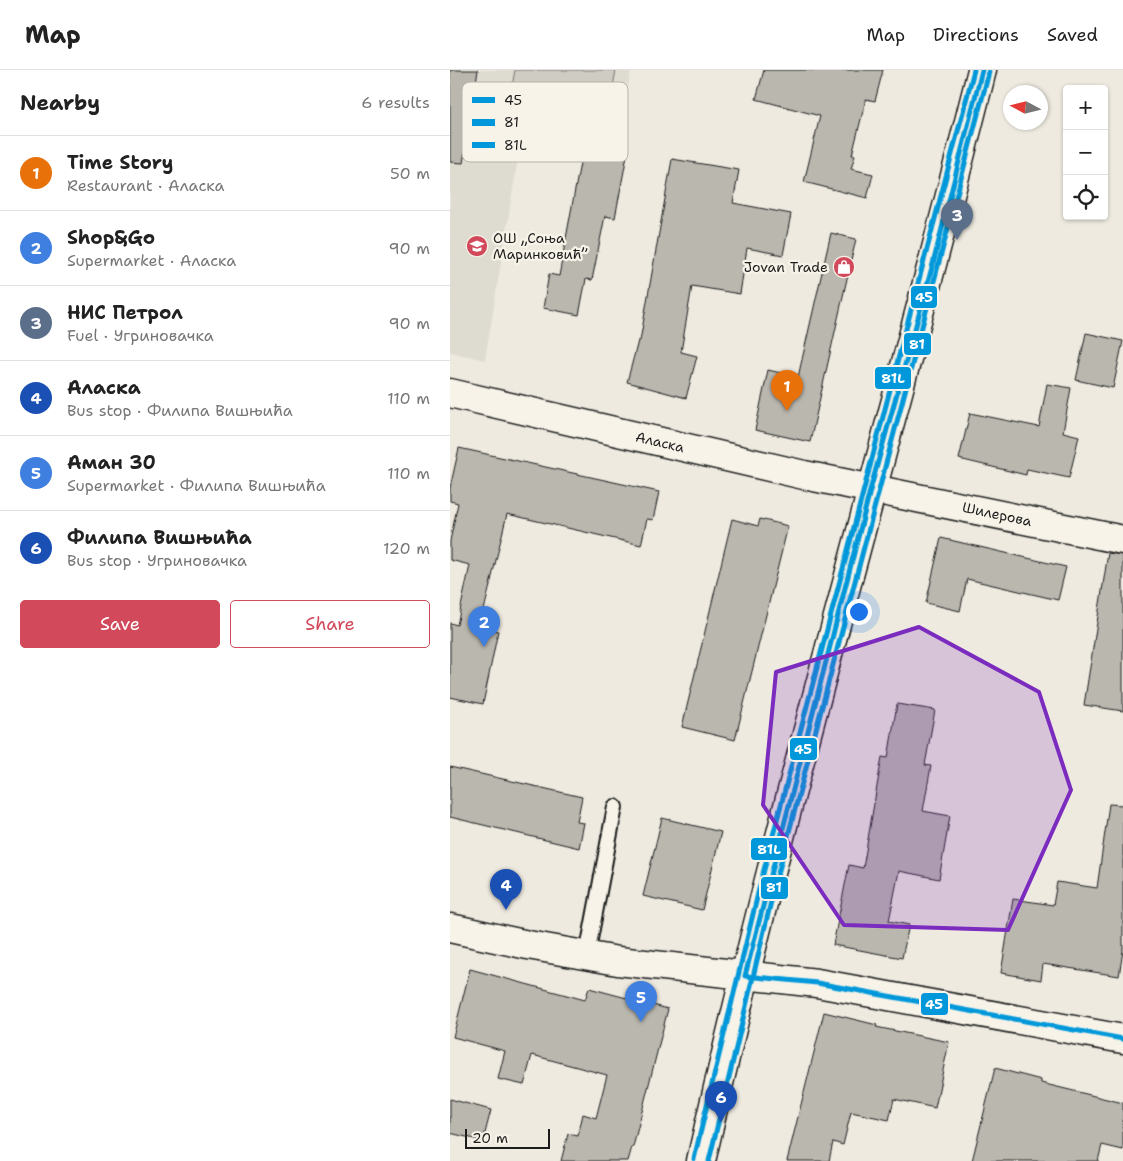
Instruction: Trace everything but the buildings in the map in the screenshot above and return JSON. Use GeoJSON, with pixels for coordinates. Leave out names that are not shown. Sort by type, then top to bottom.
{"type":"FeatureCollection","features":[{"type":"Feature","properties":{"kind":"street"},"geometry":{"type":"LineString","coordinates":[[701,1161],[745,976],[871,487],[933,264],[982,70]]}},
{"type":"Feature","properties":{"kind":"street","name":"Аласка"},"geometry":{"type":"LineString","coordinates":[[450,393],[804,475],[871,487]]}},
{"type":"Feature","properties":{"kind":"street","name":"Шилерова"},"geometry":{"type":"LineString","coordinates":[[871,487],[1123,540]]}},
{"type":"Feature","properties":{"kind":"street"},"geometry":{"type":"LineString","coordinates":[[450,928],[587,955],[745,976],[817,983],[1123,1039]]}},
{"type":"Feature","properties":{"kind":"lane"},"geometry":{"type":"LineString","coordinates":[[587,955],[615,807]]}},
{"type":"Feature","properties":{"kind":"highlighted area"},"geometry":{"type":"Polygon","coordinates":[[[919,627],[1039,692],[1071,790],[1008,930],[844,925],[763,805],[776,672],[919,627]]]}},
{"type":"Feature","properties":{"kind":"shaded area"},"geometry":{"type":"Polygon","coordinates":[[[450,70],[631,70],[628,86],[628,82],[462,82],[462,162],[517,162],[485,360],[450,352],[450,70]]]}},
{"type":"Feature","properties":{"kind":"shaded area"},"geometry":{"type":"Polygon","coordinates":[[[515,70],[616,70],[614,82],[513,82],[515,70]]]}},
{"type":"Feature","properties":{"kind":"transit line","name":"81L"},"geometry":{"type":"LineString","coordinates":[[694,1159],[760,885],[974,70]]}},
{"type":"Feature","properties":{"kind":"transit line","name":"45"},"geometry":{"type":"LineString","coordinates":[[745,976],[871,487],[933,264],[982,70]]}},
{"type":"Feature","properties":{"kind":"transit line","name":"81"},"geometry":{"type":"LineString","coordinates":[[709,1161],[774,889],[989,72]]}},
{"type":"Feature","properties":{"kind":"transit line","name":"45"},"geometry":{"type":"LineString","coordinates":[[745,976],[817,983],[1123,1039]]}},
{"type":"Feature","properties":{"kind":"place","name":"НИС Петрол"},"geometry":{"type":"Point","coordinates":[957,240]}},
{"type":"Feature","properties":{"kind":"place","name":"ОШ „Соња Маринковић”"},"geometry":{"type":"Point","coordinates":[477,246]}},
{"type":"Feature","properties":{"kind":"place","name":"Jovan Trade"},"geometry":{"type":"Point","coordinates":[844,267]}},
{"type":"Feature","properties":{"kind":"place","name":"Time Story"},"geometry":{"type":"Point","coordinates":[787,411]}},
{"type":"Feature","properties":{"kind":"place","name":"Shop&Go"},"geometry":{"type":"Point","coordinates":[484,647]}},
{"type":"Feature","properties":{"kind":"place","name":"Аласка"},"geometry":{"type":"Point","coordinates":[506,910]}},
{"type":"Feature","properties":{"kind":"place","name":"Аман 30"},"geometry":{"type":"Point","coordinates":[641,1022]}},
{"type":"Feature","properties":{"kind":"place","name":"Филипа Вишњића"},"geometry":{"type":"Point","coordinates":[721,1122]}}]}
